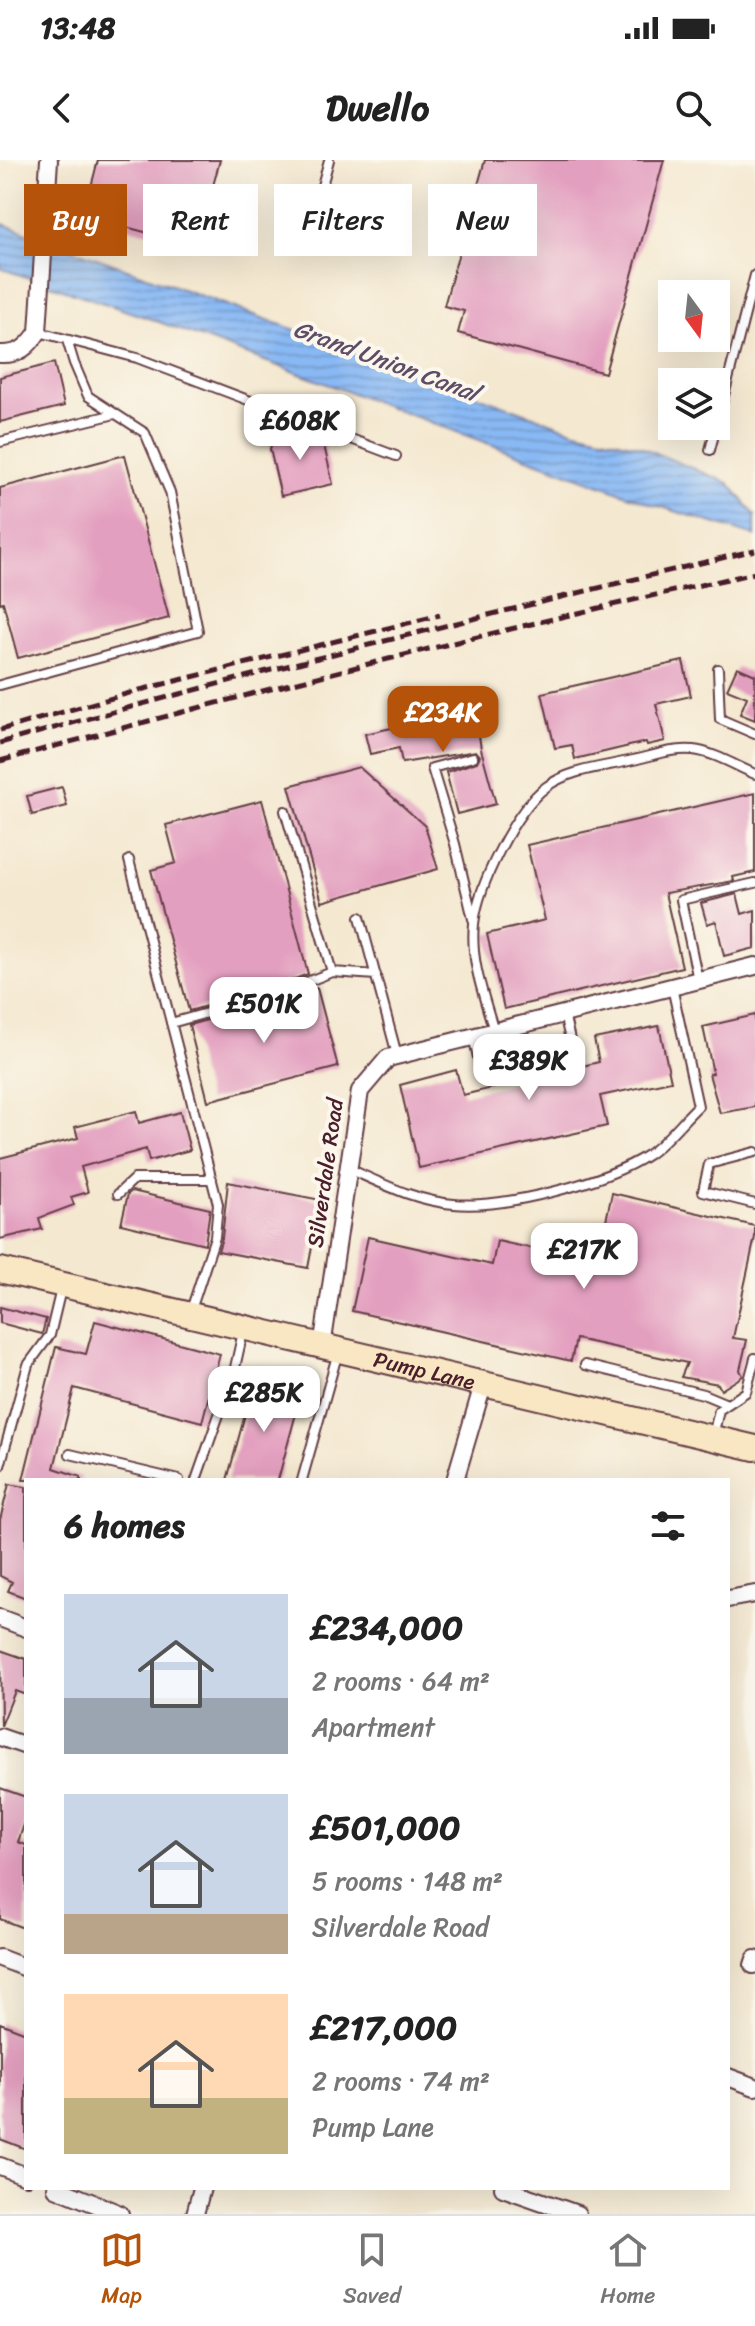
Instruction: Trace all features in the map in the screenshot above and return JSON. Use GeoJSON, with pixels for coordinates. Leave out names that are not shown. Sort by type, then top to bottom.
{"type":"FeatureCollection","features":[{"type":"Feature","properties":{"kind":"street"},"geometry":{"type":"LineString","coordinates":[[0,354],[11,354],[29,346],[38,332],[49,160]]}},
{"type":"Feature","properties":{"kind":"street","name":"Silverdale Road"},"geometry":{"type":"LineString","coordinates":[[330,1349],[348,1169],[360,1091],[388,1058],[755,966]]}},
{"type":"Feature","properties":{"kind":"street","name":"Pump Lane"},"geometry":{"type":"LineString","coordinates":[[0,1270],[755,1448]]}},
{"type":"Feature","properties":{"kind":"street"},"geometry":{"type":"LineString","coordinates":[[456,1478],[483,1385]]}},
{"type":"Feature","properties":{"kind":"street"},"geometry":{"type":"LineString","coordinates":[[730,1599],[755,1594]]}},
{"type":"Feature","properties":{"kind":"street"},"geometry":{"type":"LineString","coordinates":[[0,1618],[24,1627]]}},
{"type":"Feature","properties":{"kind":"street"},"geometry":{"type":"LineString","coordinates":[[0,1737],[24,1745]]}},
{"type":"Feature","properties":{"kind":"street"},"geometry":{"type":"LineString","coordinates":[[0,1958],[24,1967]]}},
{"type":"Feature","properties":{"kind":"street"},"geometry":{"type":"LineString","coordinates":[[730,2078],[755,2087]]}},
{"type":"Feature","properties":{"kind":"street"},"geometry":{"type":"LineString","coordinates":[[0,2166],[24,2175]]}},
{"type":"Feature","properties":{"kind":"street"},"geometry":{"type":"LineString","coordinates":[[61,2190],[120,2214]]}},
{"type":"Feature","properties":{"kind":"street"},"geometry":{"type":"LineString","coordinates":[[195,2214],[201,2190]]}},
{"type":"Feature","properties":{"kind":"street"},"geometry":{"type":"LineString","coordinates":[[509,2190],[577,2214]]}},
{"type":"Feature","properties":{"kind":"lane"},"geometry":{"type":"LineString","coordinates":[[322,184],[329,160]]}},
{"type":"Feature","properties":{"kind":"lane"},"geometry":{"type":"LineString","coordinates":[[710,450],[755,275]]}},
{"type":"Feature","properties":{"kind":"lane"},"geometry":{"type":"LineString","coordinates":[[38,332],[137,358],[396,456]]}},
{"type":"Feature","properties":{"kind":"lane"},"geometry":{"type":"LineString","coordinates":[[0,685],[198,631],[170,492],[145,433],[88,396],[67,340]]}},
{"type":"Feature","properties":{"kind":"lane"},"geometry":{"type":"LineString","coordinates":[[0,442],[115,414]]}},
{"type":"Feature","properties":{"kind":"lane"},"geometry":{"type":"LineString","coordinates":[[718,669],[720,719],[755,734]]}},
{"type":"Feature","properties":{"kind":"lane"},"geometry":{"type":"LineString","coordinates":[[494,1031],[474,962],[474,924],[483,886],[503,844],[533,800],[555,782],[571,775],[680,750],[700,751],[755,774]]}},
{"type":"Feature","properties":{"kind":"lane"},"geometry":{"type":"LineString","coordinates":[[473,757],[432,768],[455,844],[474,924]]}},
{"type":"Feature","properties":{"kind":"lane"},"geometry":{"type":"LineString","coordinates":[[285,811],[332,972]]}},
{"type":"Feature","properties":{"kind":"lane"},"geometry":{"type":"LineString","coordinates":[[129,860],[218,1204],[215,1237],[190,1313]]}},
{"type":"Feature","properties":{"kind":"lane"},"geometry":{"type":"LineString","coordinates":[[698,980],[681,900],[755,883]]}},
{"type":"Feature","properties":{"kind":"lane"},"geometry":{"type":"LineString","coordinates":[[360,917],[397,1055]]}},
{"type":"Feature","properties":{"kind":"lane"},"geometry":{"type":"LineString","coordinates":[[171,1023],[279,993],[332,972],[376,975]]}},
{"type":"Feature","properties":{"kind":"lane"},"geometry":{"type":"LineString","coordinates":[[348,1169],[414,1197],[456,1205],[525,1199],[609,1174],[650,1153],[698,1106],[672,987]]}},
{"type":"Feature","properties":{"kind":"lane"},"geometry":{"type":"LineString","coordinates":[[473,1036],[482,1075],[527,1064],[573,1052],[564,1013]]}},
{"type":"Feature","properties":{"kind":"lane"},"geometry":{"type":"LineString","coordinates":[[755,1152],[709,1164],[703,1191],[755,1204]]}},
{"type":"Feature","properties":{"kind":"lane"},"geometry":{"type":"LineString","coordinates":[[118,1194],[134,1179],[212,1179]]}},
{"type":"Feature","properties":{"kind":"lane"},"geometry":{"type":"LineString","coordinates":[[0,1466],[28,1365],[50,1335],[63,1285]]}},
{"type":"Feature","properties":{"kind":"lane"},"geometry":{"type":"LineString","coordinates":[[197,1478],[234,1372],[244,1327]]}},
{"type":"Feature","properties":{"kind":"lane"},"geometry":{"type":"LineString","coordinates":[[302,1478],[330,1349]]}},
{"type":"Feature","properties":{"kind":"lane"},"geometry":{"type":"LineString","coordinates":[[713,1437],[719,1410],[746,1392],[755,1358]]}},
{"type":"Feature","properties":{"kind":"lane"},"geometry":{"type":"LineString","coordinates":[[585,1365],[703,1394],[727,1404]]}},
{"type":"Feature","properties":{"kind":"lane"},"geometry":{"type":"LineString","coordinates":[[70,1454],[171,1478]]}},
{"type":"Feature","properties":{"kind":"water"},"geometry":{"type":"Polygon","coordinates":[[[0,223],[24,232],[24,256],[91,256],[572,430],[636,445],[729,483],[755,515],[755,536],[652,504],[151,319],[0,268],[0,223]]]}},
{"type":"Feature","properties":{"kind":"building"},"geometry":{"type":"Polygon","coordinates":[[[98,160],[220,160],[213,184],[143,184],[143,232],[127,227],[127,184],[92,184],[98,160]]]}},
{"type":"Feature","properties":{"kind":"building"},"geometry":{"type":"Polygon","coordinates":[[[485,160],[664,160],[605,373],[458,333],[464,311],[444,306],[458,256],[537,256],[537,184],[478,184],[485,160]]]}},
{"type":"Feature","properties":{"kind":"building"},"geometry":{"type":"Polygon","coordinates":[[[54,363],[64,406],[0,422],[0,377],[54,363]]]}},
{"type":"Feature","properties":{"kind":"building"},"geometry":{"type":"Polygon","coordinates":[[[300,427],[322,437],[333,484],[281,496],[270,449],[273,439],[300,427]]]}},
{"type":"Feature","properties":{"kind":"building"},"geometry":{"type":"Polygon","coordinates":[[[125,455],[169,618],[18,658],[3,602],[0,603],[0,488],[125,455]]]}},
{"type":"Feature","properties":{"kind":"building"},"geometry":{"type":"Polygon","coordinates":[[[683,661],[691,696],[656,704],[665,741],[647,745],[646,742],[575,759],[572,745],[555,748],[542,693],[683,661]]]}},
{"type":"Feature","properties":{"kind":"building"},"geometry":{"type":"Polygon","coordinates":[[[737,667],[755,675],[755,720],[740,714],[747,697],[727,689],[737,667]]]}},
{"type":"Feature","properties":{"kind":"building"},"geometry":{"type":"Polygon","coordinates":[[[475,709],[481,749],[496,804],[457,814],[446,772],[477,762],[480,756],[476,751],[402,763],[399,748],[370,754],[365,734],[475,709]]]}},
{"type":"Feature","properties":{"kind":"building"},"geometry":{"type":"Polygon","coordinates":[[[359,767],[425,826],[438,869],[322,902],[289,786],[359,767]]]}},
{"type":"Feature","properties":{"kind":"building"},"geometry":{"type":"Polygon","coordinates":[[[62,787],[67,806],[32,815],[27,796],[62,787]]]}},
{"type":"Feature","properties":{"kind":"building"},"geometry":{"type":"Polygon","coordinates":[[[755,793],[755,872],[733,877],[734,881],[665,893],[682,967],[504,1009],[487,934],[545,920],[527,845],[755,793]]]}},
{"type":"Feature","properties":{"kind":"building"},"geometry":{"type":"Polygon","coordinates":[[[262,800],[308,974],[189,1011],[151,870],[176,863],[166,825],[262,800]]]}},
{"type":"Feature","properties":{"kind":"building"},"geometry":{"type":"Polygon","coordinates":[[[737,894],[742,914],[755,910],[755,948],[724,956],[716,921],[707,924],[701,903],[737,894]]]}},
{"type":"Feature","properties":{"kind":"building"},"geometry":{"type":"Polygon","coordinates":[[[312,987],[313,990],[317,988],[338,1067],[208,1101],[189,1025],[281,1000],[312,987]]]}},
{"type":"Feature","properties":{"kind":"building"},"geometry":{"type":"Polygon","coordinates":[[[755,1015],[755,1107],[720,1113],[709,1074],[713,1073],[703,1027],[755,1015]]]}},
{"type":"Feature","properties":{"kind":"building"},"geometry":{"type":"Polygon","coordinates":[[[659,1026],[671,1081],[600,1096],[607,1126],[419,1168],[400,1085],[456,1070],[463,1095],[599,1062],[594,1039],[659,1026]]]}},
{"type":"Feature","properties":{"kind":"building"},"geometry":{"type":"Polygon","coordinates":[[[136,1111],[139,1123],[180,1112],[190,1150],[149,1161],[146,1149],[81,1167],[88,1192],[71,1197],[74,1205],[39,1218],[42,1229],[0,1239],[0,1158],[78,1138],[75,1127],[136,1111]]]}},
{"type":"Feature","properties":{"kind":"building"},"geometry":{"type":"Polygon","coordinates":[[[228,1182],[321,1200],[308,1268],[218,1251],[228,1182]]]}},
{"type":"Feature","properties":{"kind":"building"},"geometry":{"type":"Polygon","coordinates":[[[132,1191],[210,1209],[205,1244],[121,1224],[128,1194],[132,1191]]]}},
{"type":"Feature","properties":{"kind":"building"},"geometry":{"type":"Polygon","coordinates":[[[612,1193],[755,1226],[733,1338],[747,1340],[740,1370],[743,1376],[721,1390],[718,1384],[681,1377],[687,1363],[576,1339],[571,1361],[352,1311],[368,1237],[492,1265],[497,1241],[597,1262],[612,1193]]]}},
{"type":"Feature","properties":{"kind":"building"},"geometry":{"type":"Polygon","coordinates":[[[0,1307],[46,1319],[42,1334],[0,1323],[0,1307]]]}},
{"type":"Feature","properties":{"kind":"building"},"geometry":{"type":"Polygon","coordinates":[[[95,1321],[220,1354],[202,1422],[74,1388],[54,1468],[81,1478],[23,1480],[56,1347],[86,1354],[95,1321]]]}},
{"type":"Feature","properties":{"kind":"building"},"geometry":{"type":"Polygon","coordinates":[[[254,1382],[301,1395],[279,1478],[228,1478],[254,1382]]]}},
{"type":"Feature","properties":{"kind":"building"},"geometry":{"type":"Polygon","coordinates":[[[9,1484],[24,1487],[24,1597],[8,1591],[12,1582],[0,1576],[0,1520],[9,1484]]]}},
{"type":"Feature","properties":{"kind":"building"},"geometry":{"type":"Polygon","coordinates":[[[0,1650],[24,1658],[24,1694],[15,1691],[1,1726],[0,1650]]]}},
{"type":"Feature","properties":{"kind":"building"},"geometry":{"type":"Polygon","coordinates":[[[0,1788],[24,1796],[24,1825],[18,1842],[24,1844],[24,1928],[0,1919],[0,1788]]]}},
{"type":"Feature","properties":{"kind":"building"},"geometry":{"type":"Polygon","coordinates":[[[0,2023],[24,2032],[24,2148],[0,2139],[0,2023]]]}},
{"type":"Feature","properties":{"kind":"railway"},"geometry":{"type":"LineString","coordinates":[[0,743],[376,643],[755,550]]}},
{"type":"Feature","properties":{"kind":"railway"},"geometry":{"type":"LineString","coordinates":[[0,761],[376,662],[755,573]]}},
{"type":"Feature","properties":{"kind":"railway"},"geometry":{"type":"LineString","coordinates":[[0,730],[140,690],[440,615]]}},
{"type":"Feature","properties":{"kind":"water label","name":"Grand Union Canal"},"geometry":{"type":"Point","coordinates":[386,361]}}]}
